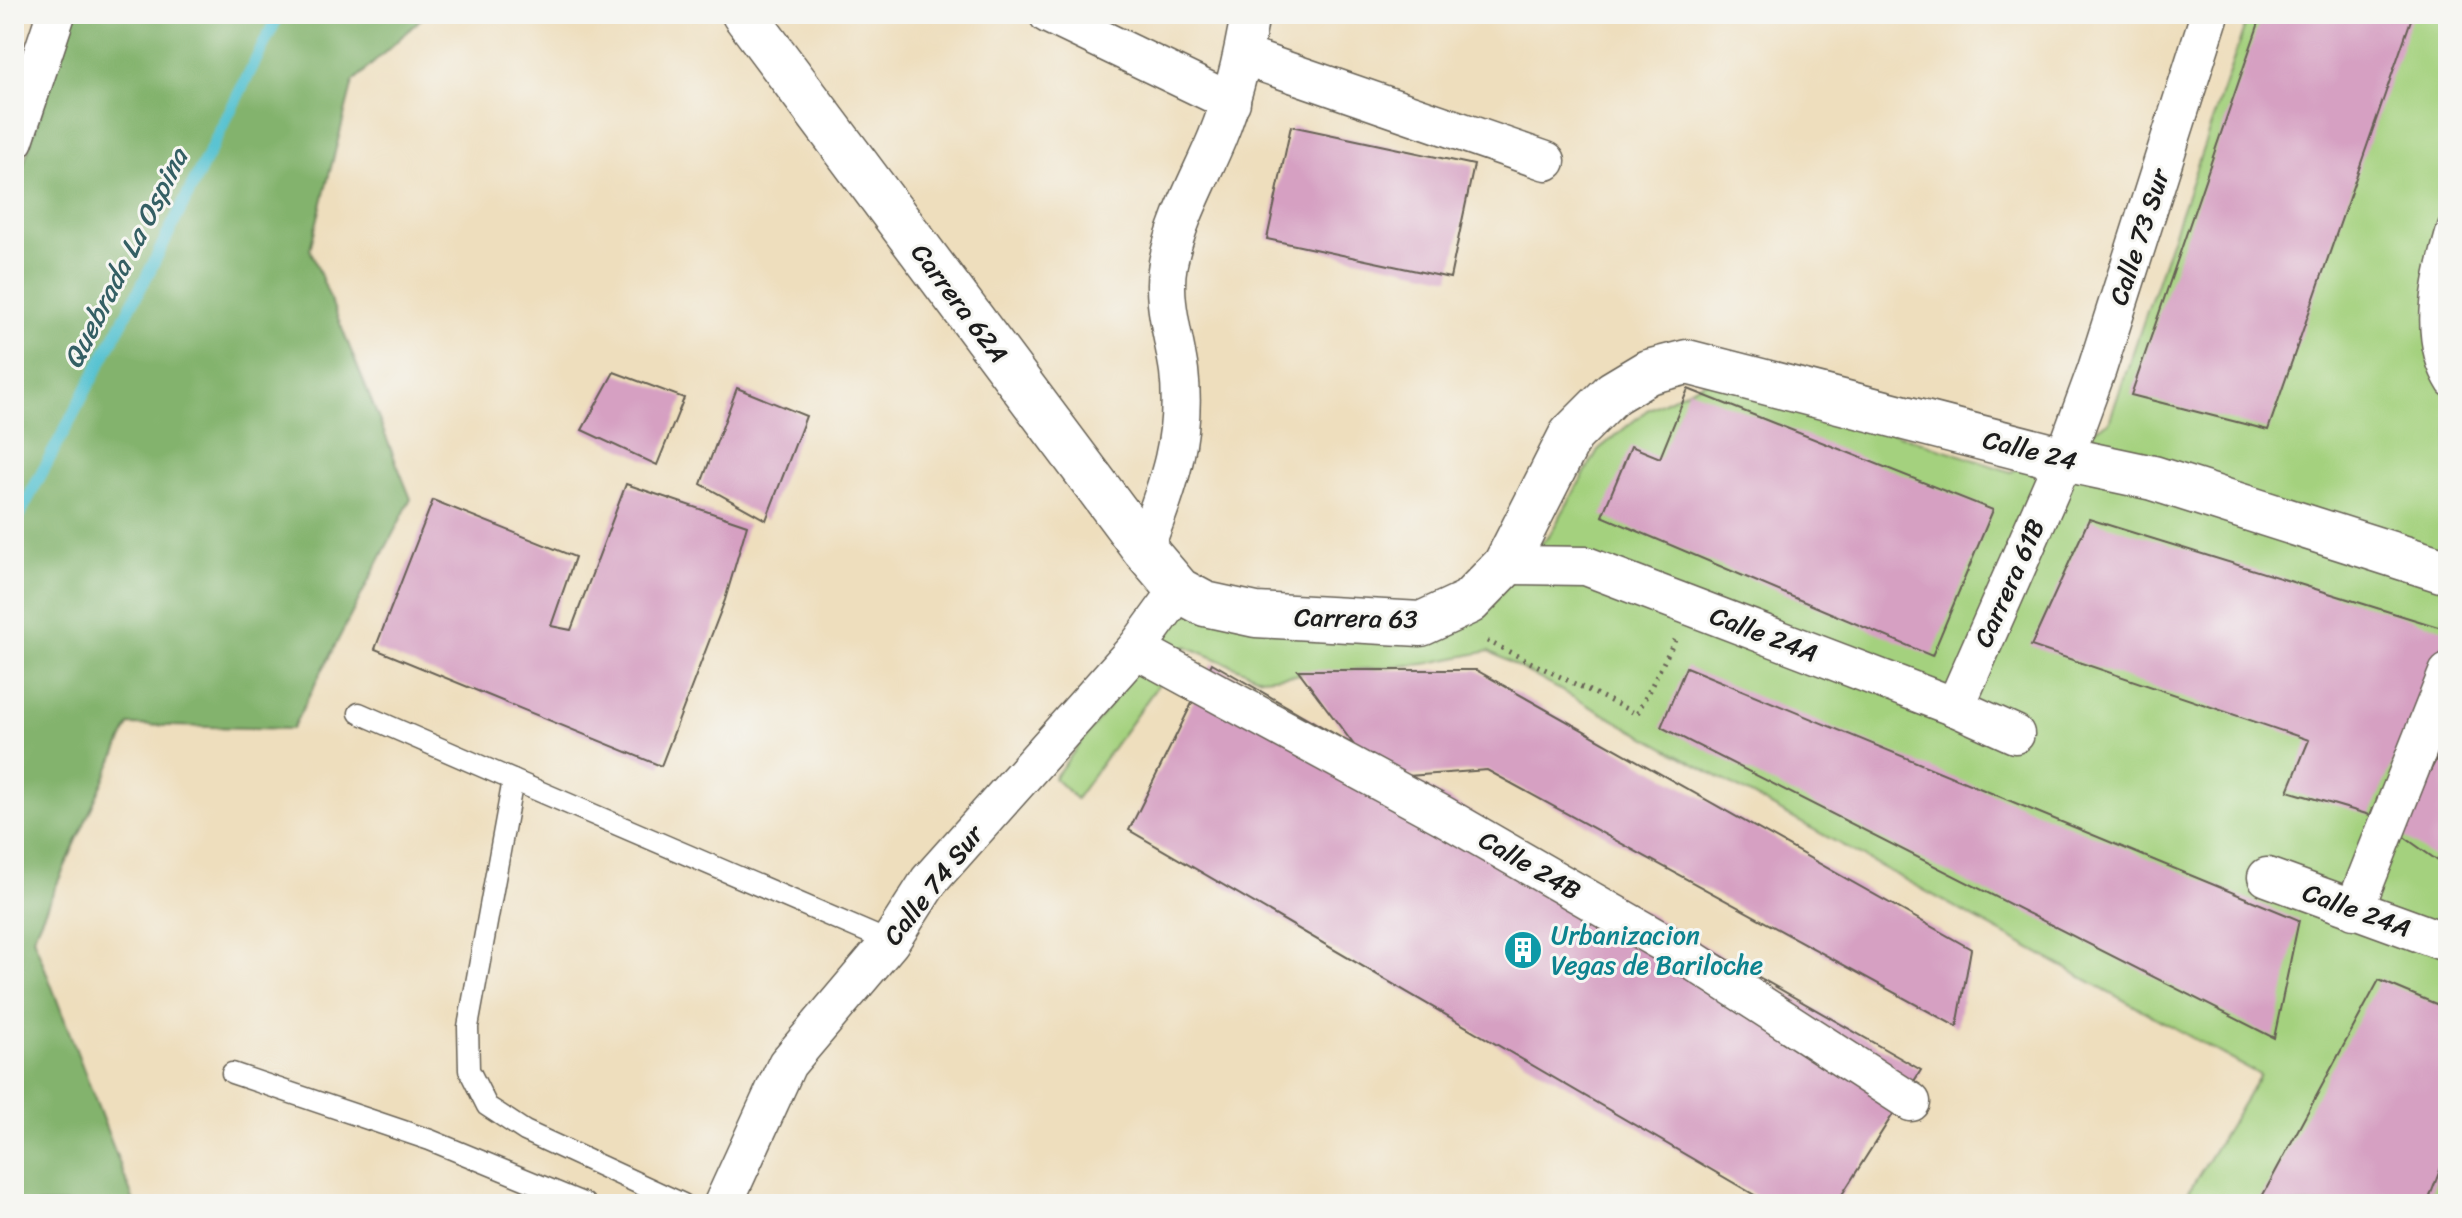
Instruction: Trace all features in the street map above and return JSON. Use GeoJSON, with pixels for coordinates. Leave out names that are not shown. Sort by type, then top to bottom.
{"type":"FeatureCollection","features":[{"type":"Feature","properties":{"kind":"street"},"geometry":{"type":"LineString","coordinates":[[14,140],[56,14]]}},
{"type":"Feature","properties":{"kind":"street","name":"Carrera 62A"},"geometry":{"type":"LineString","coordinates":[[744,14],[1144,549],[1179,590]]}},
{"type":"Feature","properties":{"kind":"street"},"geometry":{"type":"LineString","coordinates":[[1048,14],[1231,102]]}},
{"type":"Feature","properties":{"kind":"street"},"geometry":{"type":"LineString","coordinates":[[1144,549],[1176,460],[1180,420],[1179,373],[1168,314],[1168,265],[1180,220],[1231,102],[1250,14]]}},
{"type":"Feature","properties":{"kind":"street","name":"Calle 73 Sur"},"geometry":{"type":"LineString","coordinates":[[2064,459],[2097,369],[2210,14]]}},
{"type":"Feature","properties":{"kind":"street"},"geometry":{"type":"LineString","coordinates":[[1243,56],[1546,161]]}},
{"type":"Feature","properties":{"kind":"street","name":"Calle 24"},"geometry":{"type":"LineString","coordinates":[[1613,393],[1648,372],[1687,362],[2064,459],[2153,478],[2448,572]]}},
{"type":"Feature","properties":{"kind":"street","name":"Carrera 63"},"geometry":{"type":"LineString","coordinates":[[1179,590],[1205,604],[1256,615],[1421,624],[1469,602],[1505,565],[1571,435],[1613,393]]}},
{"type":"Feature","properties":{"kind":"street","name":"Carrera 61B"},"geometry":{"type":"LineString","coordinates":[[1955,707],[2064,459]]}},
{"type":"Feature","properties":{"kind":"street","name":"Calle 24A"},"geometry":{"type":"LineString","coordinates":[[1505,565],[1586,566],[1955,707],[2015,734]]}},
{"type":"Feature","properties":{"kind":"street","name":"Calle 74 Sur"},"geometry":{"type":"LineString","coordinates":[[723,1204],[787,1064],[890,942],[929,881],[1136,649],[1179,590]]}},
{"type":"Feature","properties":{"kind":"street","name":"Calle 24B"},"geometry":{"type":"LineString","coordinates":[[1136,649],[1442,815],[1678,951],[1911,1102]]}},
{"type":"Feature","properties":{"kind":"street"},"geometry":{"type":"LineString","coordinates":[[2354,910],[2448,673]]}},
{"type":"Feature","properties":{"kind":"street","name":"Calle 24A"},"geometry":{"type":"LineString","coordinates":[[2267,877],[2448,943]]}},
{"type":"Feature","properties":{"kind":"lane"},"geometry":{"type":"LineString","coordinates":[[2448,226],[2435,268],[2429,329],[2448,386]]}},
{"type":"Feature","properties":{"kind":"lane"},"geometry":{"type":"LineString","coordinates":[[359,713],[890,942]]}},
{"type":"Feature","properties":{"kind":"lane"},"geometry":{"type":"LineString","coordinates":[[513,780],[468,1027],[469,1070],[487,1106],[525,1131],[683,1204]]}},
{"type":"Feature","properties":{"kind":"lane"},"geometry":{"type":"LineString","coordinates":[[232,1073],[430,1140],[585,1204]]}},
{"type":"Feature","properties":{"kind":"green space"},"geometry":{"type":"Polygon","coordinates":[[[74,14],[426,14],[353,82],[310,249],[411,499],[292,729],[129,725],[33,937],[135,1204],[14,1204],[14,192],[74,14]]]}},
{"type":"Feature","properties":{"kind":"green space"},"geometry":{"type":"Polygon","coordinates":[[[2249,14],[2448,14],[2448,1204],[2181,1204],[2260,1075],[1489,651],[1424,664],[1261,678],[1186,646],[1076,799],[1054,778],[1186,605],[1434,631],[1549,536],[1598,450],[1647,410],[1719,375],[2011,472],[2109,422],[2249,14]]]}},
{"type":"Feature","properties":{"kind":"building"},"geometry":{"type":"Polygon","coordinates":[[[2262,14],[2413,14],[2268,430],[2131,395],[2262,14]]]}},
{"type":"Feature","properties":{"kind":"building"},"geometry":{"type":"Polygon","coordinates":[[[1291,126],[1474,165],[1450,278],[1267,239],[1291,126]]]}},
{"type":"Feature","properties":{"kind":"building"},"geometry":{"type":"Polygon","coordinates":[[[614,372],[684,398],[657,465],[582,430],[614,372]]]}},
{"type":"Feature","properties":{"kind":"building"},"geometry":{"type":"Polygon","coordinates":[[[737,388],[806,416],[766,520],[701,484],[737,388]]]}},
{"type":"Feature","properties":{"kind":"building"},"geometry":{"type":"Polygon","coordinates":[[[1688,389],[1993,510],[1932,656],[1602,516],[1631,446],[1660,458],[1688,389]]]}},
{"type":"Feature","properties":{"kind":"building"},"geometry":{"type":"Polygon","coordinates":[[[626,484],[747,525],[725,600],[661,766],[375,649],[433,500],[575,557],[551,626],[571,630],[626,484]]]}},
{"type":"Feature","properties":{"kind":"building"},"geometry":{"type":"Polygon","coordinates":[[[2089,519],[2448,630],[2448,638],[2370,815],[2288,791],[2309,740],[2031,646],[2089,519]]]}},
{"type":"Feature","properties":{"kind":"building","name":"Urbanizacion Vegas de Bariloche"},"geometry":{"type":"Polygon","coordinates":[[[1212,663],[1354,745],[1298,670],[1476,670],[1971,949],[1957,1027],[1487,770],[1408,776],[1921,1070],[1836,1204],[1770,1204],[1129,830],[1212,663]]]}},
{"type":"Feature","properties":{"kind":"building"},"geometry":{"type":"Polygon","coordinates":[[[1686,667],[2299,920],[2274,1038],[1661,727],[1686,667]]]}},
{"type":"Feature","properties":{"kind":"building"},"geometry":{"type":"Polygon","coordinates":[[[2448,738],[2448,868],[2397,832],[2448,738]]]}},
{"type":"Feature","properties":{"kind":"building"},"geometry":{"type":"Polygon","coordinates":[[[2379,980],[2448,1009],[2448,1149],[2427,1204],[2258,1204],[2379,980]]]}},
{"type":"Feature","properties":{"kind":"waterway","name":"Quebrada La Ospina"},"geometry":{"type":"LineString","coordinates":[[14,525],[150,270],[279,14]]}},
{"type":"Feature","properties":{"kind":"place","name":"Urbanizacion Vegas de Bariloche"},"geometry":{"type":"Point","coordinates":[1523,950]}}]}
